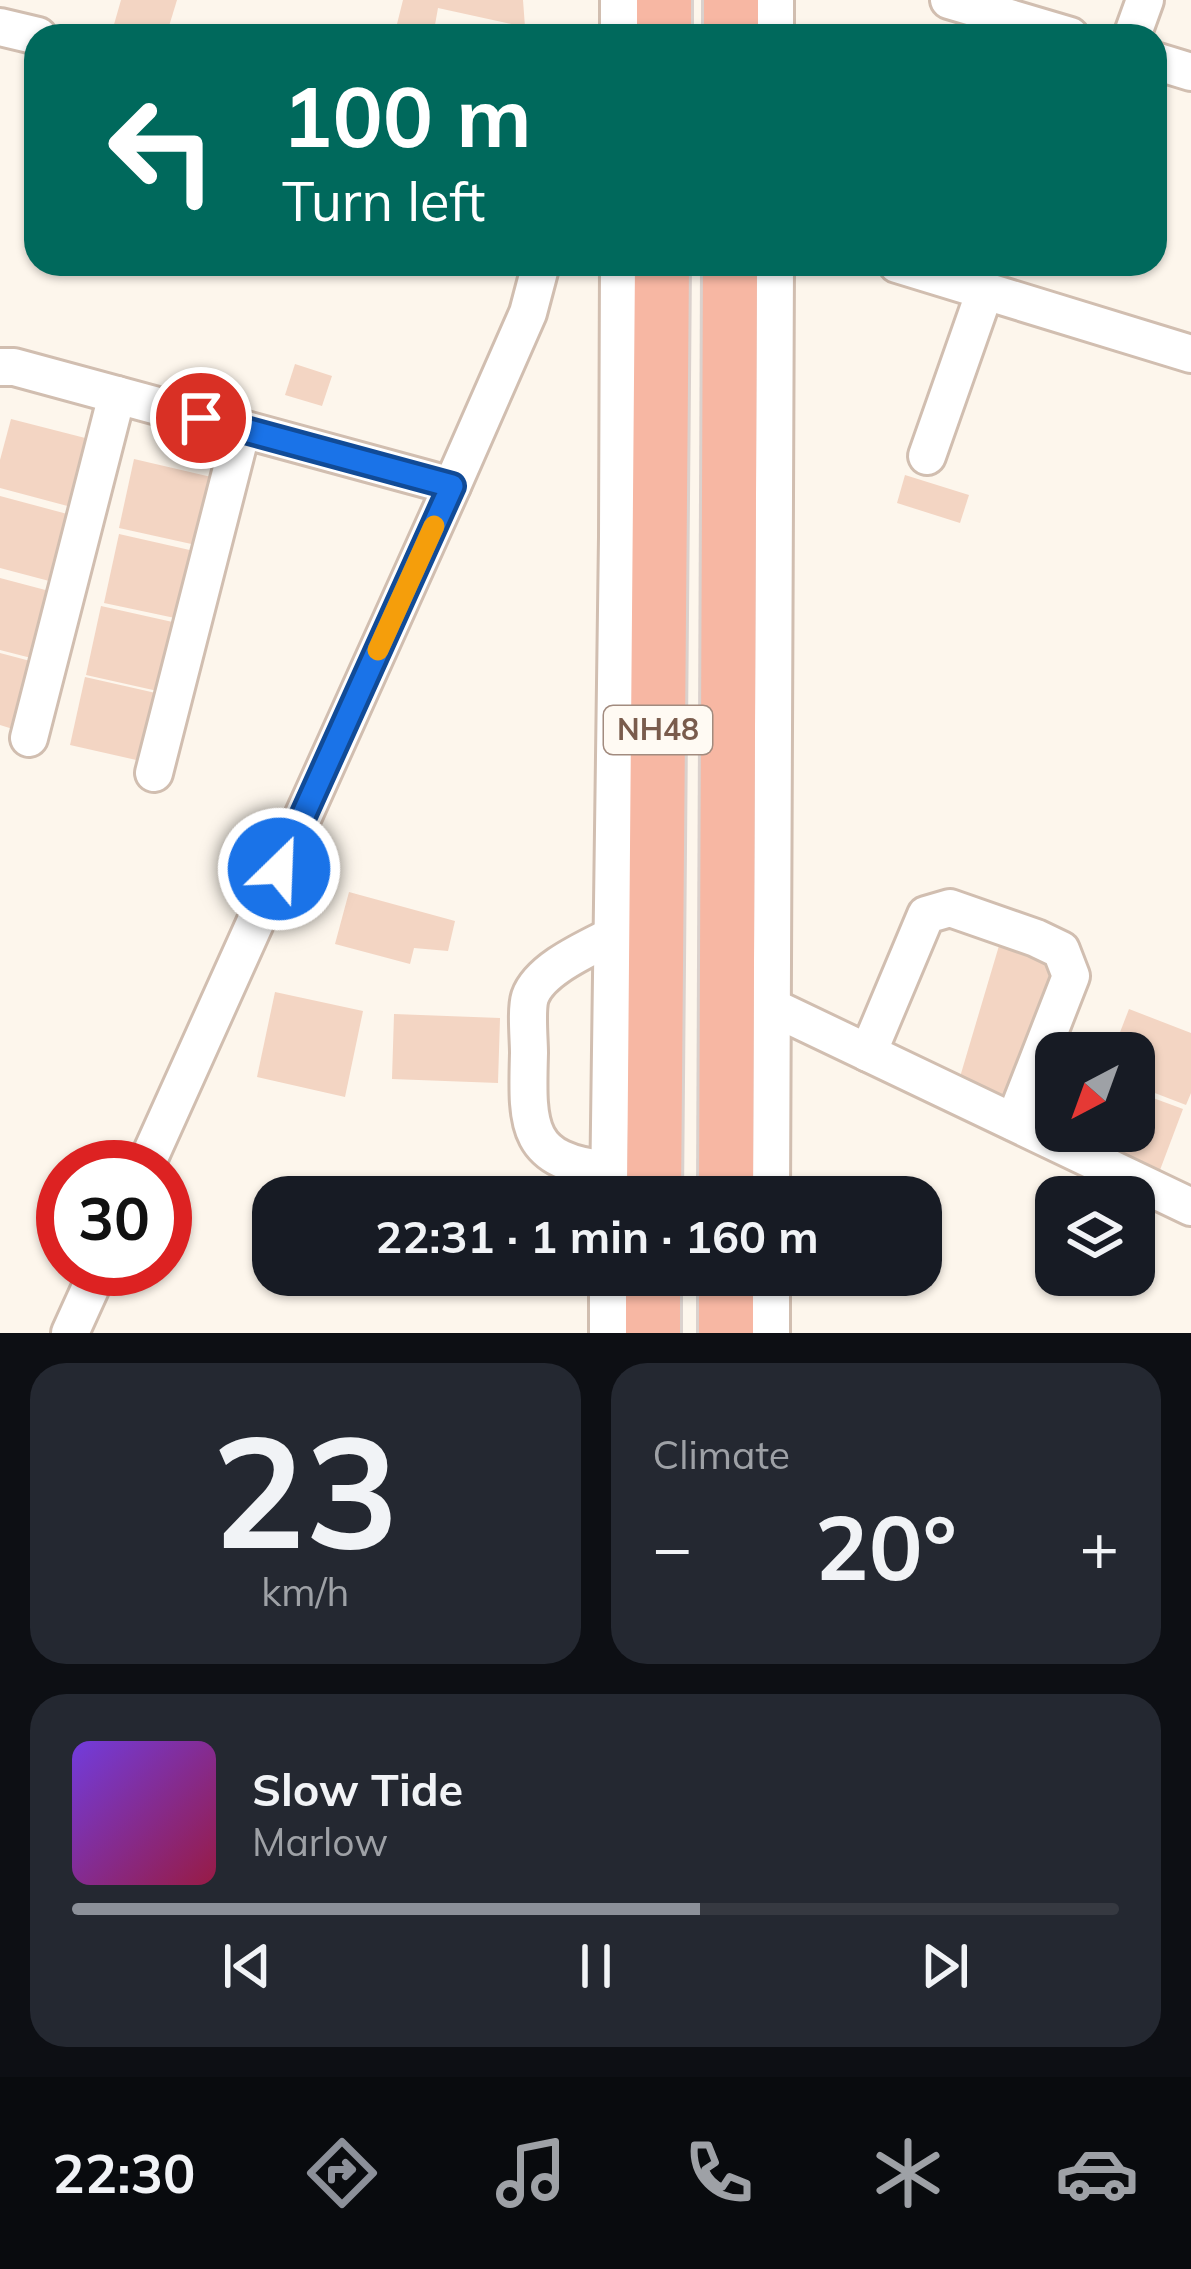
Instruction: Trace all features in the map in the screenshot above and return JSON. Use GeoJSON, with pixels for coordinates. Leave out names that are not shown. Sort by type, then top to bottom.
{"type":"FeatureCollection","features":[{"type":"Feature","properties":{"kind":"highway","name":"NH48"},"geometry":{"type":"LineString","coordinates":[[624,1176],[662,276]]}},
{"type":"Feature","properties":{"kind":"highway","name":"NH48"},"geometry":{"type":"LineString","coordinates":[[726,1176],[730,276]]}},
{"type":"Feature","properties":{"kind":"highway"},"geometry":{"type":"LineString","coordinates":[[653,1296],[653,1333]]}},
{"type":"Feature","properties":{"kind":"highway"},"geometry":{"type":"LineString","coordinates":[[726,1296],[726,1333]]}},
{"type":"Feature","properties":{"kind":"street"},"geometry":{"type":"LineString","coordinates":[[949,0],[1030,24]]}},
{"type":"Feature","properties":{"kind":"street"},"geometry":{"type":"LineString","coordinates":[[157,1140],[452,486],[528,313],[538,276]]}},
{"type":"Feature","properties":{"kind":"street"},"geometry":{"type":"LineString","coordinates":[[619,276],[612,936],[623,1176]]}},
{"type":"Feature","properties":{"kind":"street"},"geometry":{"type":"LineString","coordinates":[[771,1176],[775,276]]}},
{"type":"Feature","properties":{"kind":"street"},"geometry":{"type":"LineString","coordinates":[[944,276],[1191,354]]}},
{"type":"Feature","properties":{"kind":"street"},"geometry":{"type":"LineString","coordinates":[[927,457],[985,291]]}},
{"type":"Feature","properties":{"kind":"street"},"geometry":{"type":"LineString","coordinates":[[0,367],[452,486]]}},
{"type":"Feature","properties":{"kind":"street"},"geometry":{"type":"LineString","coordinates":[[29,738],[117,395]]}},
{"type":"Feature","properties":{"kind":"street"},"geometry":{"type":"LineString","coordinates":[[154,773],[242,429]]}},
{"type":"Feature","properties":{"kind":"street"},"geometry":{"type":"LineString","coordinates":[[868,1053],[926,915],[950,908],[1036,938],[1061,950],[1071,976],[1014,1123]]}},
{"type":"Feature","properties":{"kind":"street"},"geometry":{"type":"LineString","coordinates":[[597,1176],[548,1152],[532,1128],[530,997],[564,961],[612,936]]}},
{"type":"Feature","properties":{"kind":"street"},"geometry":{"type":"LineString","coordinates":[[772,1007],[1191,1208]]}},
{"type":"Feature","properties":{"kind":"street"},"geometry":{"type":"LineString","coordinates":[[70,1333],[87,1296]]}},
{"type":"Feature","properties":{"kind":"street"},"geometry":{"type":"LineString","coordinates":[[608,1296],[608,1333]]}},
{"type":"Feature","properties":{"kind":"street"},"geometry":{"type":"LineString","coordinates":[[771,1296],[771,1333]]}},
{"type":"Feature","properties":{"kind":"building"},"geometry":{"type":"Polygon","coordinates":[[[121,0],[177,0],[170,24],[114,24],[121,0]]]}},
{"type":"Feature","properties":{"kind":"building"},"geometry":{"type":"Polygon","coordinates":[[[403,0],[523,0],[525,24],[438,8],[435,24],[397,24],[403,0]]]}},
{"type":"Feature","properties":{"kind":"building"},"geometry":{"type":"Polygon","coordinates":[[[295,364],[332,376],[322,406],[285,395],[295,364]]]}},
{"type":"Feature","properties":{"kind":"building"},"geometry":{"type":"Polygon","coordinates":[[[11,419],[93,440],[75,508],[0,488],[0,460],[11,419]]]}},
{"type":"Feature","properties":{"kind":"building"},"geometry":{"type":"Polygon","coordinates":[[[134,459],[220,479],[205,547],[119,528],[134,459]]]}},
{"type":"Feature","properties":{"kind":"building"},"geometry":{"type":"Polygon","coordinates":[[[905,475],[969,495],[960,523],[897,503],[905,475]]]}},
{"type":"Feature","properties":{"kind":"building"},"geometry":{"type":"Polygon","coordinates":[[[0,496],[71,515],[53,582],[0,568],[0,496]]]}},
{"type":"Feature","properties":{"kind":"building"},"geometry":{"type":"Polygon","coordinates":[[[119,534],[203,553],[189,621],[104,603],[119,534]]]}},
{"type":"Feature","properties":{"kind":"building"},"geometry":{"type":"Polygon","coordinates":[[[0,578],[53,592],[35,659],[0,650],[0,578]]]}},
{"type":"Feature","properties":{"kind":"building"},"geometry":{"type":"Polygon","coordinates":[[[101,606],[186,625],[171,694],[86,675],[101,606]]]}},
{"type":"Feature","properties":{"kind":"building"},"geometry":{"type":"Polygon","coordinates":[[[0,653],[34,662],[16,730],[0,725],[0,653]]]}},
{"type":"Feature","properties":{"kind":"building"},"geometry":{"type":"Polygon","coordinates":[[[85,677],[169,696],[154,764],[70,745],[85,677]]]}},
{"type":"Feature","properties":{"kind":"building"},"geometry":{"type":"Polygon","coordinates":[[[349,892],[455,921],[448,951],[414,948],[410,964],[335,944],[349,892]]]}},
{"type":"Feature","properties":{"kind":"building"},"geometry":{"type":"Polygon","coordinates":[[[1001,939],[1058,962],[1009,1106],[957,1087],[1001,939]]]}},
{"type":"Feature","properties":{"kind":"building"},"geometry":{"type":"Polygon","coordinates":[[[275,992],[363,1011],[345,1097],[257,1077],[275,992]]]}},
{"type":"Feature","properties":{"kind":"building"},"geometry":{"type":"Polygon","coordinates":[[[1129,1009],[1191,1033],[1191,1093],[1186,1105],[1155,1093],[1155,1032],[1120,1032],[1129,1009]]]}},
{"type":"Feature","properties":{"kind":"building"},"geometry":{"type":"Polygon","coordinates":[[[394,1014],[500,1018],[498,1083],[392,1079],[394,1014]]]}},
{"type":"Feature","properties":{"kind":"building"},"geometry":{"type":"Polygon","coordinates":[[[1155,1099],[1183,1109],[1160,1170],[1113,1152],[1155,1152],[1155,1099]]]}},
{"type":"Feature","properties":{"kind":"slow traffic"},"geometry":{"type":"LineString","coordinates":[[378,650],[434,526]]}},
{"type":"Feature","properties":{"kind":"route"},"geometry":{"type":"LineString","coordinates":[[201,418],[452,486],[279,869]]}}]}
